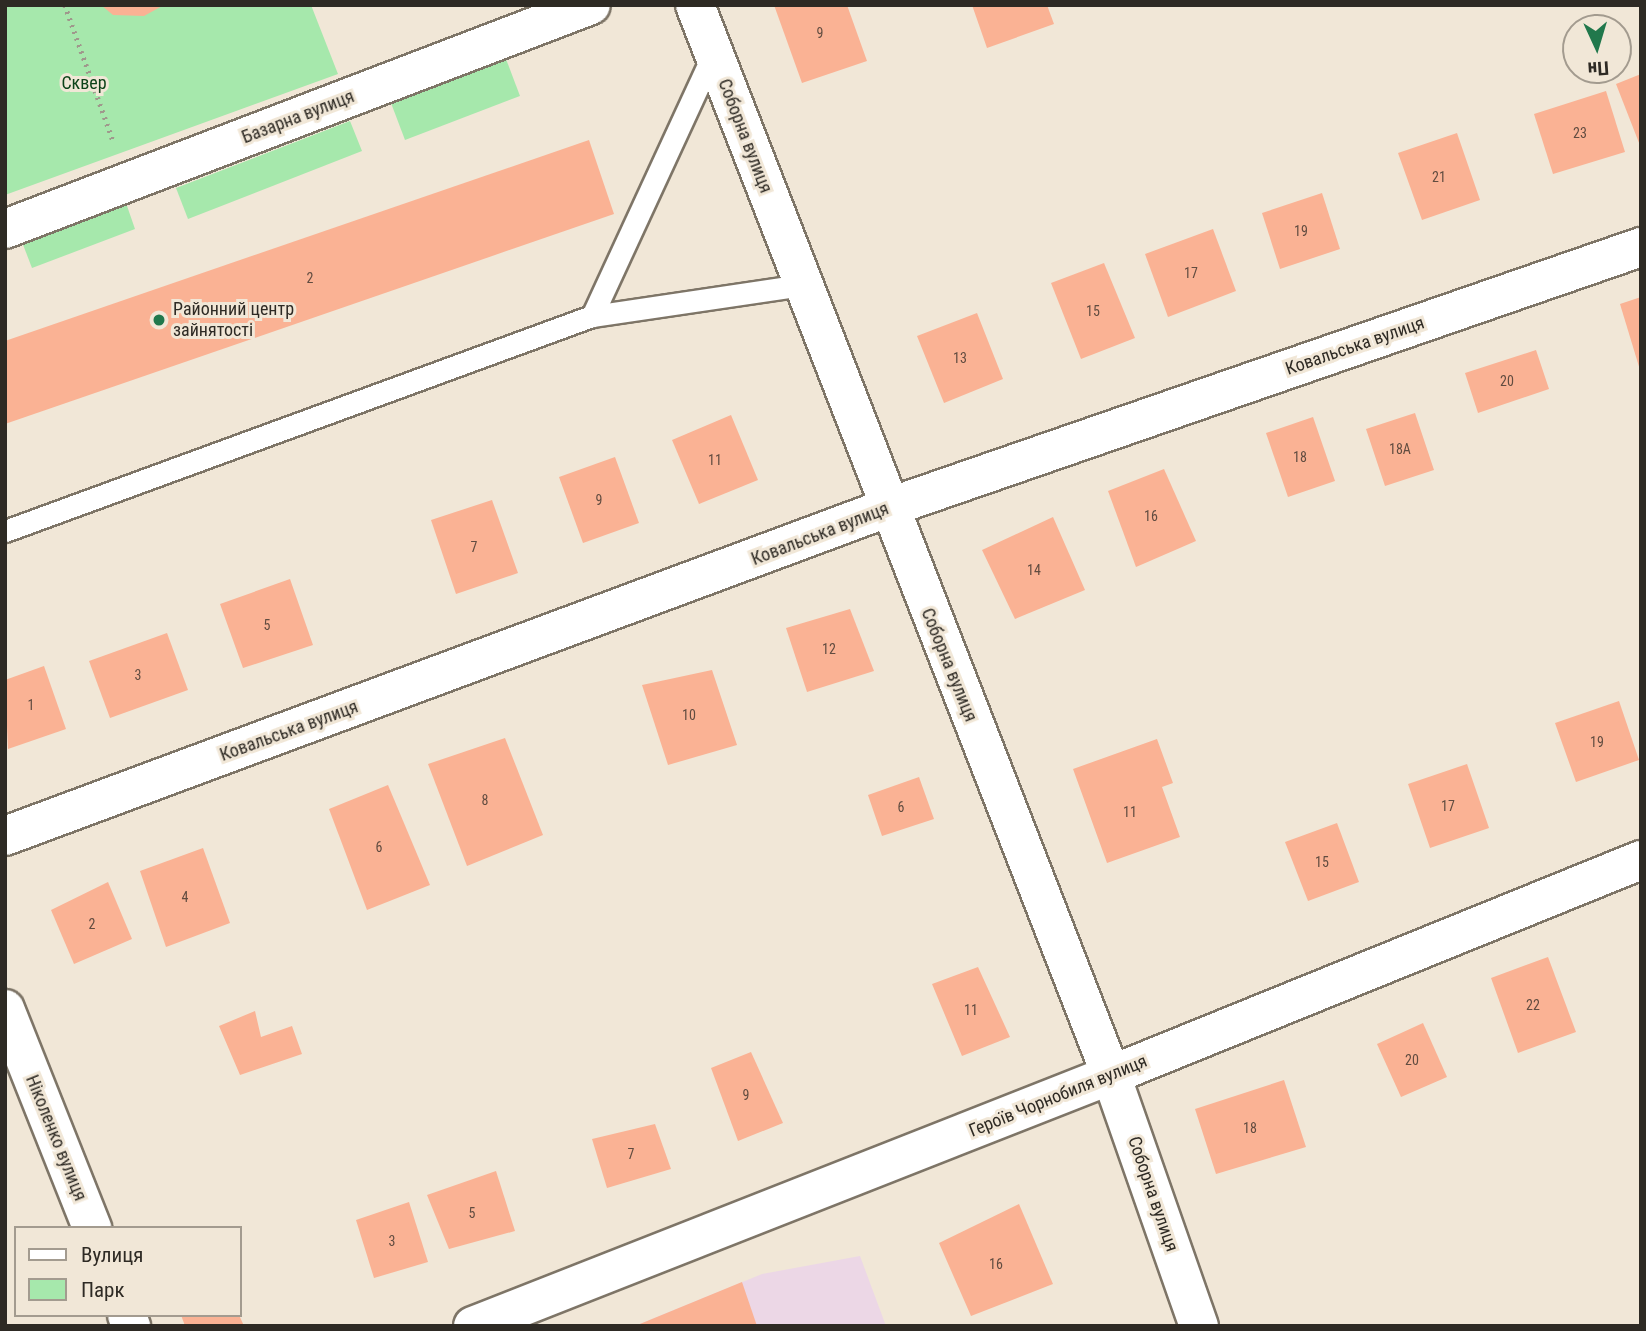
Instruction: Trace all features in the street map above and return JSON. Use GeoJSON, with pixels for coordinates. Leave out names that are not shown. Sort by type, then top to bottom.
{"type":"FeatureCollection","features":[{"type":"Feature","properties":{"kind":"street","name":"Базарна вулиця"},"geometry":{"type":"LineString","coordinates":[[5,229],[591,5]]}},
{"type":"Feature","properties":{"kind":"street","name":"Соборна вулиця"},"geometry":{"type":"LineString","coordinates":[[695,5],[887,508],[1111,1075],[1199,1326]]}},
{"type":"Feature","properties":{"kind":"street","name":"Ковальська вулиця"},"geometry":{"type":"LineString","coordinates":[[5,836],[887,508],[1641,247]]}},
{"type":"Feature","properties":{"kind":"street","name":"Героїв Чорнобиля вулиця"},"geometry":{"type":"LineString","coordinates":[[473,1326],[1111,1075],[1641,860]]}},
{"type":"Feature","properties":{"kind":"street","name":"Ніколенко вулиця"},"geometry":{"type":"LineString","coordinates":[[5,1009],[91,1226]]}},
{"type":"Feature","properties":{"kind":"lane"},"geometry":{"type":"LineString","coordinates":[[592,316],[713,54]]}},
{"type":"Feature","properties":{"kind":"lane"},"geometry":{"type":"LineString","coordinates":[[5,531],[592,316],[802,285]]}},
{"type":"Feature","properties":{"kind":"path"},"geometry":{"type":"LineString","coordinates":[[65,5],[128,182]]}},
{"type":"Feature","properties":{"kind":"shaded area"},"geometry":{"type":"Polygon","coordinates":[[[860,1256],[886,1326],[635,1326],[762,1274],[860,1256]]]}},
{"type":"Feature","properties":{"kind":"green space","name":"Сквер"},"geometry":{"type":"Polygon","coordinates":[[[5,5],[311,5],[338,74],[5,195],[5,5]]]}},
{"type":"Feature","properties":{"kind":"green space"},"geometry":{"type":"Polygon","coordinates":[[[506,59],[520,96],[405,140],[391,103],[506,59]]]}},
{"type":"Feature","properties":{"kind":"green space"},"geometry":{"type":"Polygon","coordinates":[[[350,121],[362,151],[188,219],[176,188],[350,121]]]}},
{"type":"Feature","properties":{"kind":"green space"},"geometry":{"type":"Polygon","coordinates":[[[126,203],[135,229],[32,268],[22,242],[126,203]]]}},
{"type":"Feature","properties":{"kind":"building"},"geometry":{"type":"Polygon","coordinates":[[[101,5],[164,5],[144,16],[113,15],[101,5]]]}},
{"type":"Feature","properties":{"kind":"building"},"geometry":{"type":"Polygon","coordinates":[[[774,5],[847,5],[867,61],[802,83],[774,5]]]}},
{"type":"Feature","properties":{"kind":"building"},"geometry":{"type":"Polygon","coordinates":[[[972,5],[1047,5],[1054,24],[987,48],[972,5]]]}},
{"type":"Feature","properties":{"kind":"building"},"geometry":{"type":"Polygon","coordinates":[[[1641,74],[1641,148],[1616,84],[1632,84],[1632,78],[1641,74]]]}},
{"type":"Feature","properties":{"kind":"building"},"geometry":{"type":"Polygon","coordinates":[[[1606,91],[1625,152],[1553,174],[1534,114],[1606,91]]]}},
{"type":"Feature","properties":{"kind":"building"},"geometry":{"type":"Polygon","coordinates":[[[1457,133],[1480,200],[1422,220],[1398,153],[1457,133]]]}},
{"type":"Feature","properties":{"kind":"building"},"geometry":{"type":"Polygon","coordinates":[[[589,140],[614,214],[5,424],[5,341],[589,140]]]}},
{"type":"Feature","properties":{"kind":"building"},"geometry":{"type":"Polygon","coordinates":[[[1322,193],[1340,249],[1280,269],[1262,213],[1322,193]]]}},
{"type":"Feature","properties":{"kind":"building"},"geometry":{"type":"Polygon","coordinates":[[[1213,229],[1236,291],[1168,317],[1145,254],[1213,229]]]}},
{"type":"Feature","properties":{"kind":"building"},"geometry":{"type":"Polygon","coordinates":[[[1104,263],[1135,338],[1081,359],[1051,283],[1104,263]]]}},
{"type":"Feature","properties":{"kind":"building"},"geometry":{"type":"Polygon","coordinates":[[[1641,297],[1641,370],[1640,370],[1620,304],[1641,297]]]}},
{"type":"Feature","properties":{"kind":"building"},"geometry":{"type":"Polygon","coordinates":[[[977,313],[1003,379],[944,403],[917,336],[977,313]]]}},
{"type":"Feature","properties":{"kind":"building"},"geometry":{"type":"Polygon","coordinates":[[[1536,350],[1549,389],[1478,413],[1465,373],[1536,350]]]}},
{"type":"Feature","properties":{"kind":"building"},"geometry":{"type":"Polygon","coordinates":[[[1415,413],[1434,470],[1385,486],[1366,429],[1415,413]]]}},
{"type":"Feature","properties":{"kind":"building"},"geometry":{"type":"Polygon","coordinates":[[[731,415],[758,480],[699,504],[672,440],[731,415]]]}},
{"type":"Feature","properties":{"kind":"building"},"geometry":{"type":"Polygon","coordinates":[[[1313,417],[1335,481],[1288,497],[1266,433],[1313,417]]]}},
{"type":"Feature","properties":{"kind":"building"},"geometry":{"type":"Polygon","coordinates":[[[615,457],[639,523],[583,543],[559,477],[615,457]]]}},
{"type":"Feature","properties":{"kind":"building"},"geometry":{"type":"Polygon","coordinates":[[[1164,469],[1196,541],[1136,567],[1108,491],[1164,469]]]}},
{"type":"Feature","properties":{"kind":"building"},"geometry":{"type":"Polygon","coordinates":[[[492,500],[518,573],[456,594],[431,520],[492,500]]]}},
{"type":"Feature","properties":{"kind":"building"},"geometry":{"type":"Polygon","coordinates":[[[1053,517],[1085,590],[1015,619],[982,550],[1053,517]]]}},
{"type":"Feature","properties":{"kind":"building"},"geometry":{"type":"Polygon","coordinates":[[[290,579],[313,645],[243,668],[220,604],[290,579]]]}},
{"type":"Feature","properties":{"kind":"building"},"geometry":{"type":"Polygon","coordinates":[[[850,609],[874,671],[807,692],[786,628],[850,609]]]}},
{"type":"Feature","properties":{"kind":"building"},"geometry":{"type":"Polygon","coordinates":[[[167,633],[188,690],[110,718],[89,661],[167,633]]]}},
{"type":"Feature","properties":{"kind":"building"},"geometry":{"type":"Polygon","coordinates":[[[44,666],[66,729],[8,749],[5,680],[44,666]]]}},
{"type":"Feature","properties":{"kind":"building"},"geometry":{"type":"Polygon","coordinates":[[[712,670],[737,745],[668,765],[642,685],[712,670]]]}},
{"type":"Feature","properties":{"kind":"building"},"geometry":{"type":"Polygon","coordinates":[[[1619,701],[1639,760],[1576,782],[1555,723],[1619,701]]]}},
{"type":"Feature","properties":{"kind":"building"},"geometry":{"type":"Polygon","coordinates":[[[505,738],[543,835],[467,866],[428,764],[505,738]]]}},
{"type":"Feature","properties":{"kind":"building"},"geometry":{"type":"Polygon","coordinates":[[[1157,739],[1173,783],[1162,787],[1180,837],[1107,863],[1073,769],[1157,739]]]}},
{"type":"Feature","properties":{"kind":"building"},"geometry":{"type":"Polygon","coordinates":[[[1467,764],[1489,828],[1430,848],[1408,784],[1467,764]]]}},
{"type":"Feature","properties":{"kind":"building"},"geometry":{"type":"Polygon","coordinates":[[[919,777],[934,819],[882,836],[868,795],[919,777]]]}},
{"type":"Feature","properties":{"kind":"building"},"geometry":{"type":"Polygon","coordinates":[[[388,785],[430,885],[367,910],[329,809],[388,785]]]}},
{"type":"Feature","properties":{"kind":"building"},"geometry":{"type":"Polygon","coordinates":[[[1337,823],[1359,882],[1308,901],[1285,842],[1337,823]]]}},
{"type":"Feature","properties":{"kind":"building"},"geometry":{"type":"Polygon","coordinates":[[[203,848],[230,923],[166,947],[140,871],[203,848]]]}},
{"type":"Feature","properties":{"kind":"building"},"geometry":{"type":"Polygon","coordinates":[[[108,882],[132,939],[74,964],[51,910],[108,882]]]}},
{"type":"Feature","properties":{"kind":"building"},"geometry":{"type":"Polygon","coordinates":[[[1548,957],[1576,1032],[1518,1053],[1491,978],[1548,957]]]}},
{"type":"Feature","properties":{"kind":"building"},"geometry":{"type":"Polygon","coordinates":[[[978,967],[1010,1037],[962,1056],[932,984],[978,967]]]}},
{"type":"Feature","properties":{"kind":"building"},"geometry":{"type":"Polygon","coordinates":[[[255,1011],[261,1037],[292,1026],[302,1054],[240,1075],[219,1026],[255,1011]]]}},
{"type":"Feature","properties":{"kind":"building"},"geometry":{"type":"Polygon","coordinates":[[[1423,1023],[1447,1077],[1401,1097],[1377,1044],[1423,1023]]]}},
{"type":"Feature","properties":{"kind":"building"},"geometry":{"type":"Polygon","coordinates":[[[751,1052],[783,1123],[738,1141],[711,1068],[751,1052]]]}},
{"type":"Feature","properties":{"kind":"building"},"geometry":{"type":"Polygon","coordinates":[[[1284,1080],[1306,1147],[1216,1174],[1195,1109],[1284,1080]]]}},
{"type":"Feature","properties":{"kind":"building"},"geometry":{"type":"Polygon","coordinates":[[[655,1124],[671,1169],[607,1188],[592,1139],[655,1124]]]}},
{"type":"Feature","properties":{"kind":"building"},"geometry":{"type":"Polygon","coordinates":[[[496,1171],[515,1231],[449,1249],[427,1195],[496,1171]]]}},
{"type":"Feature","properties":{"kind":"building"},"geometry":{"type":"Polygon","coordinates":[[[409,1202],[428,1262],[374,1278],[356,1220],[409,1202]]]}},
{"type":"Feature","properties":{"kind":"building"},"geometry":{"type":"Polygon","coordinates":[[[1019,1204],[1053,1284],[971,1316],[939,1243],[1019,1204]]]}},
{"type":"Feature","properties":{"kind":"building"},"geometry":{"type":"Polygon","coordinates":[[[742,1282],[757,1326],[635,1326],[742,1282]]]}},
{"type":"Feature","properties":{"kind":"building"},"geometry":{"type":"Polygon","coordinates":[[[182,1317],[240,1317],[244,1326],[185,1326],[182,1317]]]}},
{"type":"Feature","properties":{"kind":"place","name":"Районний центр зайнятості"},"geometry":{"type":"Point","coordinates":[159,320]}}]}
